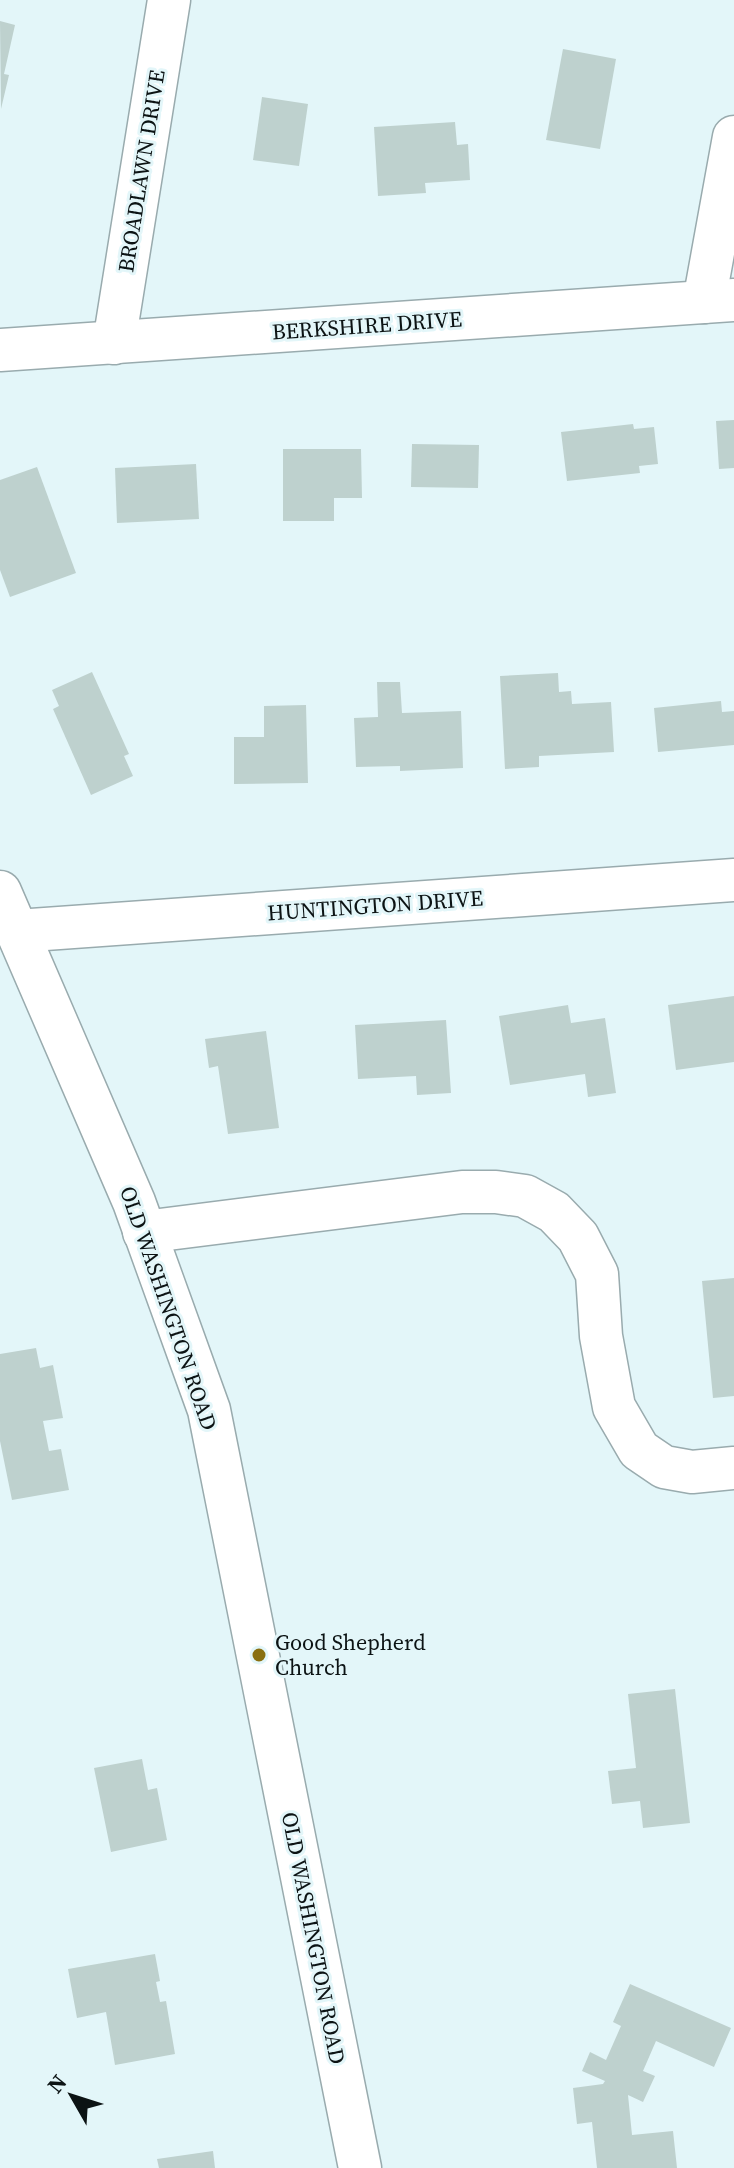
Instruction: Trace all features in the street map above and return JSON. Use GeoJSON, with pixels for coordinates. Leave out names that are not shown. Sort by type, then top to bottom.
{"type":"FeatureCollection","features":[{"type":"Feature","properties":{"kind":"street","name":"BROADLAWN DRIVE"},"geometry":{"type":"LineString","coordinates":[[114,343],[169,0]]}},
{"type":"Feature","properties":{"kind":"street"},"geometry":{"type":"LineString","coordinates":[[719,301],[734,137]]}},
{"type":"Feature","properties":{"kind":"street","name":"BERKSHIRE DRIVE"},"geometry":{"type":"LineString","coordinates":[[0,350],[719,301]]}},
{"type":"Feature","properties":{"kind":"street","name":"HUNTINGTON DRIVE"},"geometry":{"type":"LineString","coordinates":[[17,931],[734,880]]}},
{"type":"Feature","properties":{"kind":"street","name":"OLD WASHINGTON ROAD"},"geometry":{"type":"LineString","coordinates":[[0,892],[134,1202],[209,1410],[360,2168]]}},
{"type":"Feature","properties":{"kind":"street"},"geometry":{"type":"LineString","coordinates":[[144,1232],[462,1192],[525,1196],[554,1212],[578,1237],[597,1274],[601,1336],[614,1407],[639,1450],[664,1467],[692,1472],[734,1468]]}},
{"type":"Feature","properties":{"kind":"building"},"geometry":{"type":"Polygon","coordinates":[[[0,21],[15,25],[4,74],[9,75],[1,109],[0,21]]]}},
{"type":"Feature","properties":{"kind":"building"},"geometry":{"type":"Polygon","coordinates":[[[563,49],[616,59],[600,149],[546,140],[563,49]]]}},
{"type":"Feature","properties":{"kind":"building"},"geometry":{"type":"Polygon","coordinates":[[[262,97],[308,104],[299,166],[253,160],[262,97]]]}},
{"type":"Feature","properties":{"kind":"building"},"geometry":{"type":"Polygon","coordinates":[[[455,122],[457,145],[468,144],[470,180],[425,183],[426,193],[378,196],[374,127],[455,122]]]}},
{"type":"Feature","properties":{"kind":"building"},"geometry":{"type":"Polygon","coordinates":[[[734,420],[734,468],[719,469],[716,421],[734,420]]]}},
{"type":"Feature","properties":{"kind":"building"},"geometry":{"type":"Polygon","coordinates":[[[633,424],[634,429],[654,427],[658,464],[639,466],[640,473],[567,481],[561,432],[633,424]]]}},
{"type":"Feature","properties":{"kind":"building"},"geometry":{"type":"Polygon","coordinates":[[[412,444],[479,445],[478,488],[411,487],[412,444]]]}},
{"type":"Feature","properties":{"kind":"building"},"geometry":{"type":"Polygon","coordinates":[[[283,449],[361,449],[362,498],[334,498],[334,521],[283,521],[283,449]]]}},
{"type":"Feature","properties":{"kind":"building"},"geometry":{"type":"Polygon","coordinates":[[[196,464],[199,519],[117,523],[115,468],[196,464]]]}},
{"type":"Feature","properties":{"kind":"building"},"geometry":{"type":"Polygon","coordinates":[[[37,467],[76,573],[10,597],[0,570],[0,480],[37,467]]]}},
{"type":"Feature","properties":{"kind":"building"},"geometry":{"type":"Polygon","coordinates":[[[92,672],[129,754],[124,756],[133,776],[91,795],[53,709],[59,706],[52,690],[92,672]]]}},
{"type":"Feature","properties":{"kind":"building"},"geometry":{"type":"Polygon","coordinates":[[[558,673],[559,692],[571,691],[572,704],[611,702],[614,752],[539,756],[539,767],[505,769],[500,676],[558,673]]]}},
{"type":"Feature","properties":{"kind":"building"},"geometry":{"type":"Polygon","coordinates":[[[377,682],[400,682],[402,713],[461,711],[463,768],[400,771],[400,766],[356,767],[354,718],[378,717],[377,682]]]}},
{"type":"Feature","properties":{"kind":"building"},"geometry":{"type":"Polygon","coordinates":[[[721,701],[722,712],[734,711],[734,745],[658,752],[654,708],[721,701]]]}},
{"type":"Feature","properties":{"kind":"building"},"geometry":{"type":"Polygon","coordinates":[[[306,705],[308,783],[234,784],[234,737],[264,737],[264,706],[306,705]]]}},
{"type":"Feature","properties":{"kind":"building"},"geometry":{"type":"Polygon","coordinates":[[[734,996],[734,1062],[676,1070],[668,1005],[734,996]]]}},
{"type":"Feature","properties":{"kind":"building"},"geometry":{"type":"Polygon","coordinates":[[[568,1005],[571,1023],[605,1018],[616,1093],[588,1097],[585,1074],[510,1085],[499,1016],[568,1005]]]}},
{"type":"Feature","properties":{"kind":"building"},"geometry":{"type":"Polygon","coordinates":[[[446,1020],[451,1093],[417,1095],[416,1076],[358,1079],[355,1025],[446,1020]]]}},
{"type":"Feature","properties":{"kind":"building"},"geometry":{"type":"Polygon","coordinates":[[[266,1031],[279,1128],[228,1134],[218,1066],[209,1068],[205,1039],[266,1031]]]}},
{"type":"Feature","properties":{"kind":"building"},"geometry":{"type":"Polygon","coordinates":[[[734,1278],[734,1396],[713,1398],[702,1281],[734,1278]]]}},
{"type":"Feature","properties":{"kind":"building"},"geometry":{"type":"Polygon","coordinates":[[[36,1348],[40,1368],[53,1365],[63,1418],[43,1421],[49,1451],[61,1449],[69,1490],[12,1500],[0,1441],[0,1354],[36,1348]]]}},
{"type":"Feature","properties":{"kind":"building"},"geometry":{"type":"Polygon","coordinates":[[[675,1689],[690,1823],[643,1828],[640,1801],[612,1804],[608,1771],[636,1768],[628,1694],[675,1689]]]}},
{"type":"Feature","properties":{"kind":"building"},"geometry":{"type":"Polygon","coordinates":[[[142,1759],[148,1790],[157,1788],[167,1840],[111,1852],[94,1768],[142,1759]]]}},
{"type":"Feature","properties":{"kind":"building"},"geometry":{"type":"Polygon","coordinates":[[[155,1954],[160,2002],[166,2001],[175,2054],[115,2065],[106,2012],[77,2018],[68,1969],[155,1954]]]}},
{"type":"Feature","properties":{"kind":"building"},"geometry":{"type":"Polygon","coordinates":[[[630,1984],[731,2028],[714,2067],[656,2041],[643,2071],[655,2076],[643,2102],[628,2095],[632,2135],[673,2131],[677,2168],[597,2168],[592,2122],[577,2124],[573,2088],[603,2084],[605,2081],[582,2071],[590,2052],[606,2060],[621,2026],[613,2022],[630,1984]]]}},
{"type":"Feature","properties":{"kind":"building"},"geometry":{"type":"Polygon","coordinates":[[[213,2151],[215,2168],[159,2168],[157,2159],[213,2151]]]}},
{"type":"Feature","properties":{"kind":"place","name":"Good Shepherd Church"},"geometry":{"type":"Point","coordinates":[259,1655]}}]}
